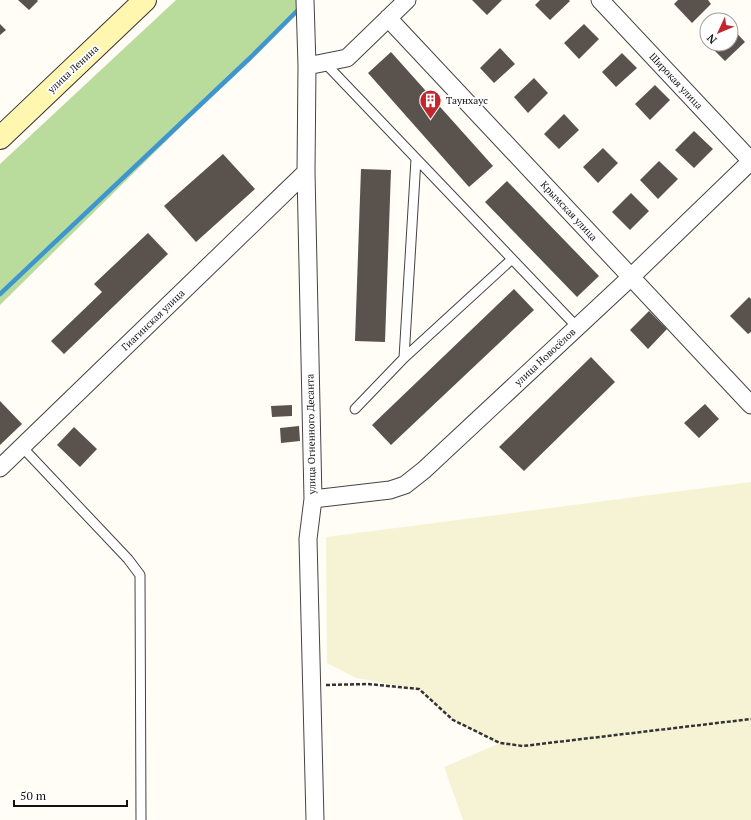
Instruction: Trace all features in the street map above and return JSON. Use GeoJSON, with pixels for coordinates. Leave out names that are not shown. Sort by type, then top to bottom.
{"type":"FeatureCollection","features":[{"type":"Feature","properties":{"kind":"main road","name":"улица Ленина"},"geometry":{"type":"LineString","coordinates":[[0,138],[146,0]]}},
{"type":"Feature","properties":{"kind":"street"},"geometry":{"type":"LineString","coordinates":[[307,66],[347,58],[407,0]]}},
{"type":"Feature","properties":{"kind":"street","name":"Широкая улица"},"geometry":{"type":"LineString","coordinates":[[600,0],[751,161]]}},
{"type":"Feature","properties":{"kind":"street","name":"улица Огненного Десанта"},"geometry":{"type":"LineString","coordinates":[[305,6],[307,66],[306,172],[312,499],[308,540],[315,820]]}},
{"type":"Feature","properties":{"kind":"street","name":"Крымская улица"},"geometry":{"type":"LineString","coordinates":[[388,18],[751,404]]}},
{"type":"Feature","properties":{"kind":"street","name":"улица Новосёлов"},"geometry":{"type":"LineString","coordinates":[[312,499],[390,490],[405,485],[424,470],[631,277],[751,161]]}},
{"type":"Feature","properties":{"kind":"street","name":"Гиагинская улица"},"geometry":{"type":"LineString","coordinates":[[0,468],[306,172]]}},
{"type":"Feature","properties":{"kind":"lane"},"geometry":{"type":"LineString","coordinates":[[324,62],[577,327]]}},
{"type":"Feature","properties":{"kind":"lane"},"geometry":{"type":"LineString","coordinates":[[404,358],[416,159]]}},
{"type":"Feature","properties":{"kind":"lane"},"geometry":{"type":"LineString","coordinates":[[355,408],[404,358],[512,259]]}},
{"type":"Feature","properties":{"kind":"lane"},"geometry":{"type":"LineString","coordinates":[[22,447],[128,559],[140,575],[141,820]]}},
{"type":"Feature","properties":{"kind":"path"},"geometry":{"type":"LineString","coordinates":[[312,685],[368,684],[419,689],[454,720],[500,743],[523,746],[751,719]]}},
{"type":"Feature","properties":{"kind":"shaded area"},"geometry":{"type":"Polygon","coordinates":[[[751,482],[751,820],[463,820],[444,767],[500,743],[453,720],[419,689],[356,678],[327,663],[326,537],[751,482]]]}},
{"type":"Feature","properties":{"kind":"green space"},"geometry":{"type":"Polygon","coordinates":[[[176,0],[302,0],[305,4],[0,305],[0,164],[176,0]]]}},
{"type":"Feature","properties":{"kind":"building"},"geometry":{"type":"Polygon","coordinates":[[[18,0],[37,0],[38,1],[29,10],[18,0]]]}},
{"type":"Feature","properties":{"kind":"building"},"geometry":{"type":"Polygon","coordinates":[[[472,0],[502,0],[487,15],[472,0]]]}},
{"type":"Feature","properties":{"kind":"building"},"geometry":{"type":"Polygon","coordinates":[[[540,0],[570,1],[550,20],[535,5],[540,0]]]}},
{"type":"Feature","properties":{"kind":"building"},"geometry":{"type":"Polygon","coordinates":[[[678,0],[708,0],[711,4],[703,12],[699,12],[699,16],[692,23],[674,4],[678,0]]]}},
{"type":"Feature","properties":{"kind":"building"},"geometry":{"type":"Polygon","coordinates":[[[0,24],[6,30],[0,35],[0,24]]]}},
{"type":"Feature","properties":{"kind":"building"},"geometry":{"type":"Polygon","coordinates":[[[584,24],[599,39],[579,59],[564,43],[584,24]]]}},
{"type":"Feature","properties":{"kind":"building"},"geometry":{"type":"Polygon","coordinates":[[[739,36],[745,42],[739,48],[739,36]]]}},
{"type":"Feature","properties":{"kind":"building"},"geometry":{"type":"Polygon","coordinates":[[[500,48],[515,64],[494,83],[480,68],[500,48]]]}},
{"type":"Feature","properties":{"kind":"building","name":"Таунхаус"},"geometry":{"type":"Polygon","coordinates":[[[391,52],[493,166],[469,187],[368,73],[391,52]]]}},
{"type":"Feature","properties":{"kind":"building"},"geometry":{"type":"Polygon","coordinates":[[[716,52],[734,52],[725,61],[716,52]]]}},
{"type":"Feature","properties":{"kind":"building"},"geometry":{"type":"Polygon","coordinates":[[[622,53],[637,68],[616,87],[602,72],[622,53]]]}},
{"type":"Feature","properties":{"kind":"building"},"geometry":{"type":"Polygon","coordinates":[[[534,78],[548,93],[528,113],[514,97],[534,78]]]}},
{"type":"Feature","properties":{"kind":"building"},"geometry":{"type":"Polygon","coordinates":[[[655,85],[670,100],[650,120],[635,104],[655,85]]]}},
{"type":"Feature","properties":{"kind":"building"},"geometry":{"type":"Polygon","coordinates":[[[564,114],[579,130],[559,149],[544,134],[564,114]]]}},
{"type":"Feature","properties":{"kind":"building"},"geometry":{"type":"Polygon","coordinates":[[[694,131],[713,149],[694,168],[675,150],[694,131]]]}},
{"type":"Feature","properties":{"kind":"building"},"geometry":{"type":"Polygon","coordinates":[[[603,148],[618,163],[598,183],[583,167],[603,148]]]}},
{"type":"Feature","properties":{"kind":"building"},"geometry":{"type":"Polygon","coordinates":[[[223,154],[255,189],[196,242],[164,206],[223,154]]]}},
{"type":"Feature","properties":{"kind":"building"},"geometry":{"type":"Polygon","coordinates":[[[659,161],[678,179],[658,199],[640,180],[659,161]]]}},
{"type":"Feature","properties":{"kind":"building"},"geometry":{"type":"Polygon","coordinates":[[[361,169],[391,170],[385,342],[355,341],[361,169]]]}},
{"type":"Feature","properties":{"kind":"building"},"geometry":{"type":"Polygon","coordinates":[[[507,181],[599,276],[577,297],[485,202],[507,181]]]}},
{"type":"Feature","properties":{"kind":"building"},"geometry":{"type":"Polygon","coordinates":[[[631,193],[649,211],[630,230],[612,212],[631,193]]]}},
{"type":"Feature","properties":{"kind":"building"},"geometry":{"type":"Polygon","coordinates":[[[148,233],[168,254],[64,354],[51,341],[102,292],[94,284],[148,233]]]}},
{"type":"Feature","properties":{"kind":"building"},"geometry":{"type":"Polygon","coordinates":[[[514,289],[534,310],[391,445],[372,425],[514,289]]]}},
{"type":"Feature","properties":{"kind":"building"},"geometry":{"type":"Polygon","coordinates":[[[749,297],[751,299],[751,332],[748,334],[730,316],[749,297]]]}},
{"type":"Feature","properties":{"kind":"building"},"geometry":{"type":"Polygon","coordinates":[[[649,311],[667,329],[648,349],[630,330],[649,311]]]}},
{"type":"Feature","properties":{"kind":"building"},"geometry":{"type":"Polygon","coordinates":[[[591,357],[615,382],[524,471],[499,447],[591,357]]]}},
{"type":"Feature","properties":{"kind":"building"},"geometry":{"type":"Polygon","coordinates":[[[0,401],[22,424],[0,445],[0,401]]]}},
{"type":"Feature","properties":{"kind":"building"},"geometry":{"type":"Polygon","coordinates":[[[705,404],[719,419],[699,438],[684,423],[705,404]]]}},
{"type":"Feature","properties":{"kind":"building"},"geometry":{"type":"Polygon","coordinates":[[[292,405],[292,416],[272,417],[271,406],[292,405]]]}},
{"type":"Feature","properties":{"kind":"building"},"geometry":{"type":"Polygon","coordinates":[[[299,426],[300,441],[281,443],[280,428],[299,426]]]}},
{"type":"Feature","properties":{"kind":"building"},"geometry":{"type":"Polygon","coordinates":[[[74,427],[97,449],[80,467],[57,445],[74,427]]]}},
{"type":"Feature","properties":{"kind":"waterway"},"geometry":{"type":"LineString","coordinates":[[0,294],[251,57],[300,8]]}},
{"type":"Feature","properties":{"kind":"place","name":"Таунхаус"},"geometry":{"type":"Point","coordinates":[430,120]}}]}
